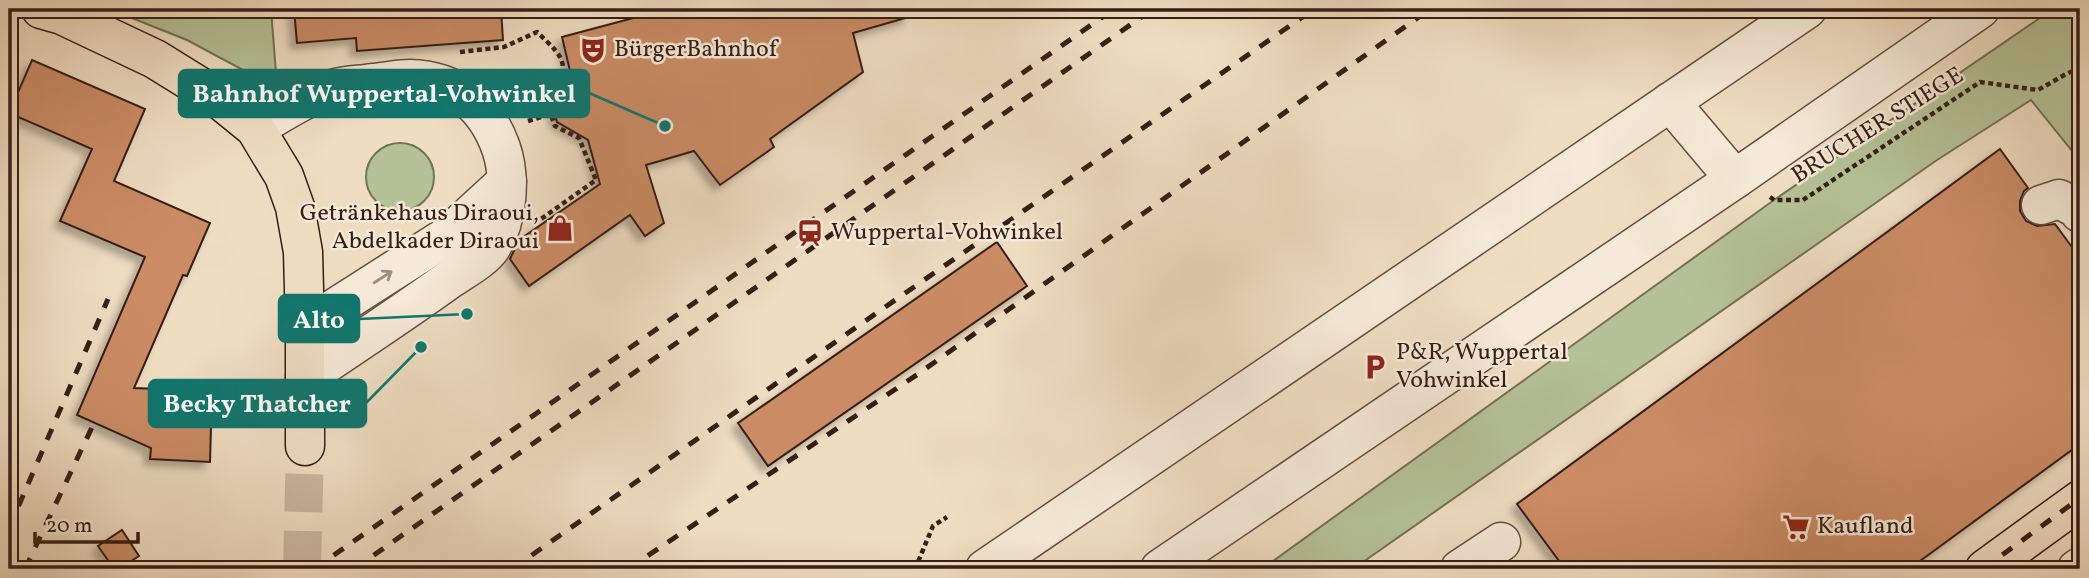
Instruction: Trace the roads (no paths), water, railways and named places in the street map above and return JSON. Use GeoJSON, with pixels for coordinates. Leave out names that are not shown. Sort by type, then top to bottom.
{"type":"FeatureCollection","features":[{"type":"Feature","properties":{"kind":"main road"},"geometry":{"type":"LineString","coordinates":[[41,9],[155,59],[218,98],[255,128],[284,176],[295,206],[303,252],[305,446]]}},
{"type":"Feature","properties":{"kind":"main road"},"geometry":{"type":"LineString","coordinates":[[1985,569],[2076,513]]}},
{"type":"Feature","properties":{"kind":"lane"},"geometry":{"type":"LineString","coordinates":[[985,569],[1807,9]]}},
{"type":"Feature","properties":{"kind":"lane"},"geometry":{"type":"LineString","coordinates":[[1160,569],[1980,9]]}},
{"type":"Feature","properties":{"kind":"lane"},"geometry":{"type":"LineString","coordinates":[[255,128],[291,107],[335,88],[410,79],[453,89],[471,99],[485,114],[496,133],[505,159],[507,181],[502,220],[491,248],[405,312],[305,378]]}},
{"type":"Feature","properties":{"kind":"lane"},"geometry":{"type":"LineString","coordinates":[[1670,102],[1735,178]]}},
{"type":"Feature","properties":{"kind":"lane"},"geometry":{"type":"LineString","coordinates":[[305,327],[446,237],[507,181]]}},
{"type":"Feature","properties":{"kind":"lane"},"geometry":{"type":"LineString","coordinates":[[2041,205],[2059,199],[2078,209],[2080,213]]}},
{"type":"Feature","properties":{"kind":"lane"},"geometry":{"type":"LineString","coordinates":[[1460,569],[1501,542]]}},
{"type":"Feature","properties":{"kind":"tunnel"},"geometry":{"type":"LineString","coordinates":[[302,569],[305,446]]}},
{"type":"Feature","properties":{"kind":"railway"},"geometry":{"type":"LineString","coordinates":[[314,569],[1114,9]]}},
{"type":"Feature","properties":{"kind":"railway"},"geometry":{"type":"LineString","coordinates":[[354,569],[1153,9]]}},
{"type":"Feature","properties":{"kind":"railway"},"geometry":{"type":"LineString","coordinates":[[512,569],[1314,9]]}},
{"type":"Feature","properties":{"kind":"railway"},"geometry":{"type":"LineString","coordinates":[[628,569],[918,374],[1430,9]]}},
{"type":"Feature","properties":{"kind":"railway"},"geometry":{"type":"LineString","coordinates":[[9,528],[108,299]]}},
{"type":"Feature","properties":{"kind":"railway"},"geometry":{"type":"LineString","coordinates":[[25,569],[94,423]]}},
{"type":"Feature","properties":{"kind":"railway"},"geometry":{"type":"LineString","coordinates":[[1983,569],[2080,498]]}},
{"type":"Feature","properties":{"kind":"place","name":"BürgerBahnhof"},"geometry":{"type":"Point","coordinates":[593,50]}},
{"type":"Feature","properties":{"kind":"place","name":"Bahnhof Wuppertal-Vohwinkel"},"geometry":{"type":"Point","coordinates":[665,126]}},
{"type":"Feature","properties":{"kind":"place","name":"Getränkehaus Diraoui, Abdelkader Diraoui"},"geometry":{"type":"Point","coordinates":[560,228]}},
{"type":"Feature","properties":{"kind":"place","name":"Wuppertal-Vohwinkel"},"geometry":{"type":"Point","coordinates":[810,233]}},
{"type":"Feature","properties":{"kind":"place","name":"Alto"},"geometry":{"type":"Point","coordinates":[467,314]}},
{"type":"Feature","properties":{"kind":"place","name":"Becky Thatcher"},"geometry":{"type":"Point","coordinates":[421,347]}},
{"type":"Feature","properties":{"kind":"place","name":"P&R, Wuppertal Vohwinkel"},"geometry":{"type":"Point","coordinates":[1375,367]}},
{"type":"Feature","properties":{"kind":"place","name":"Kaufland"},"geometry":{"type":"Point","coordinates":[1796,527]}}]}
